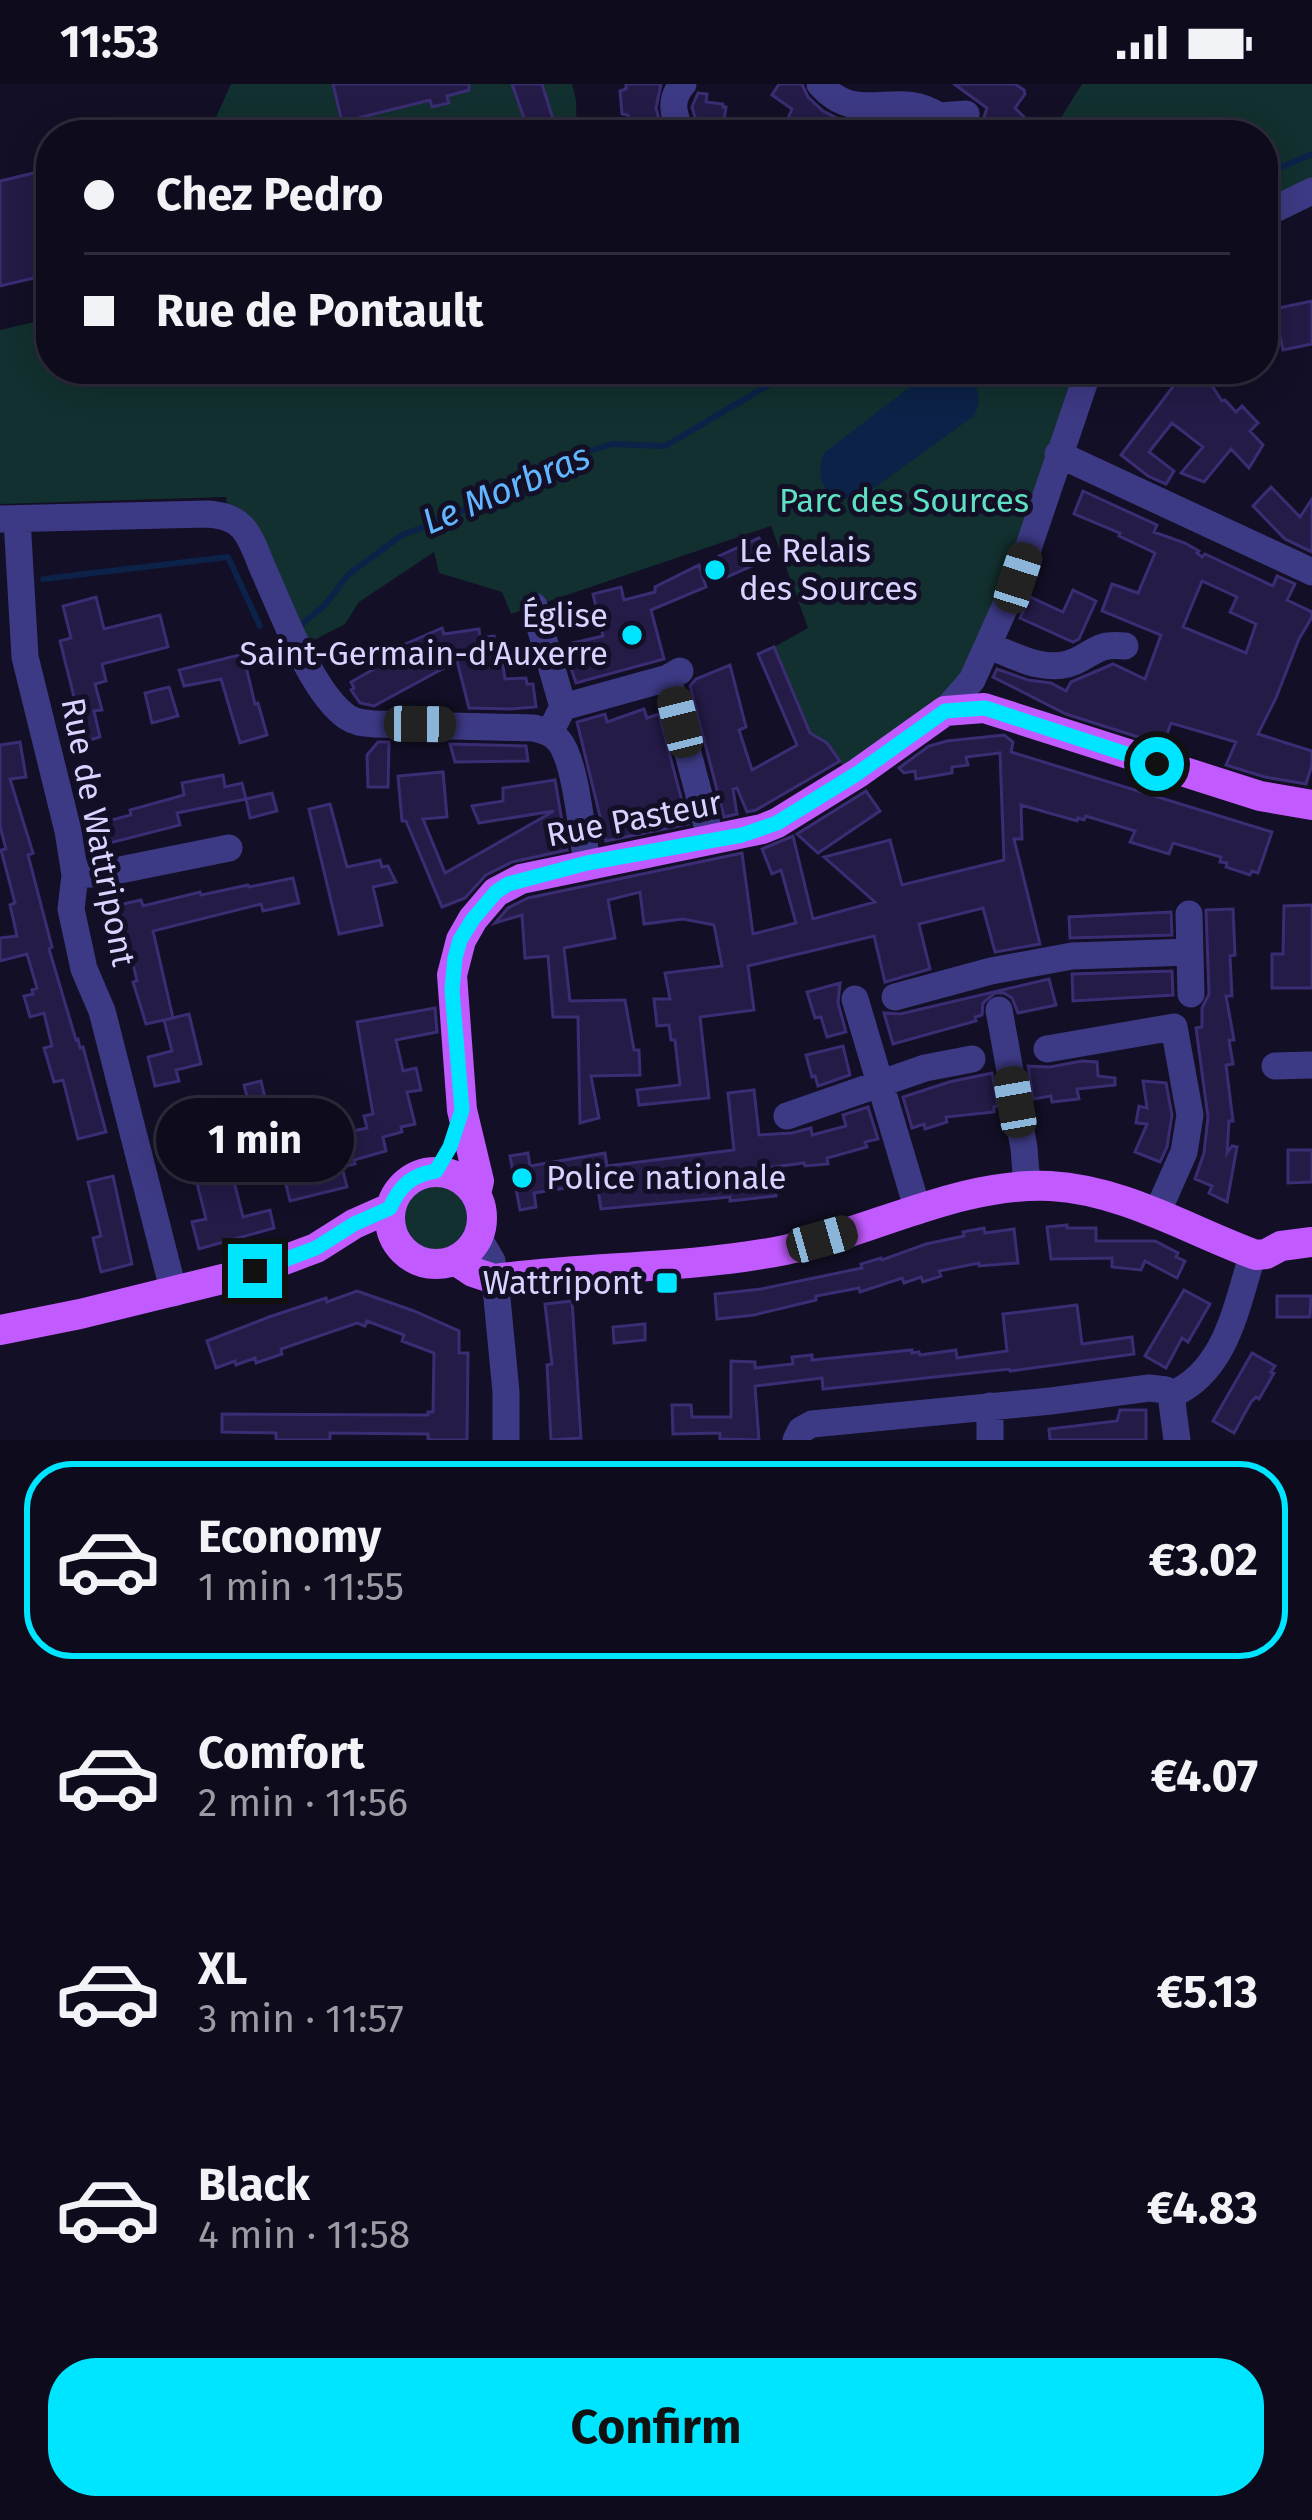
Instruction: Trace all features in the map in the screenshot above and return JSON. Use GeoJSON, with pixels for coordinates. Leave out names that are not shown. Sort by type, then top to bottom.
{"type":"FeatureCollection","features":[{"type":"Feature","properties":{"kind":"main road","name":"Rue Pasteur"},"geometry":{"type":"LineString","coordinates":[[476,1194],[479,1181],[461,1099],[452,975],[460,940],[484,905],[508,884],[587,863],[742,835],[777,823],[978,694],[1260,796],[1312,805]]}},
{"type":"Feature","properties":{"kind":"main road","name":"Rue Pasteur"},"geometry":{"type":"LineString","coordinates":[[436,1171],[450,1147],[461,1099]]}},
{"type":"Feature","properties":{"kind":"main road"},"geometry":{"type":"LineString","coordinates":[[436,1171],[459,1177],[476,1194],[482,1223],[464,1255],[428,1264],[395,1241],[390,1208],[396,1193],[419,1174],[436,1171]]}},
{"type":"Feature","properties":{"kind":"main road"},"geometry":{"type":"LineString","coordinates":[[455,1260],[494,1279],[781,1250],[917,1210],[1028,1186],[1105,1194],[1252,1254],[1312,1242]]}},
{"type":"Feature","properties":{"kind":"main road"},"geometry":{"type":"LineString","coordinates":[[0,1330],[255,1271],[316,1248],[390,1208]]}},
{"type":"Feature","properties":{"kind":"main road"},"geometry":{"type":"LineString","coordinates":[[316,1248],[395,1241]]}},
{"type":"Feature","properties":{"kind":"street"},"geometry":{"type":"LineString","coordinates":[[676,120],[673,103],[683,84]]}},
{"type":"Feature","properties":{"kind":"street"},"geometry":{"type":"LineString","coordinates":[[820,84],[848,105],[915,105],[941,120]]}},
{"type":"Feature","properties":{"kind":"street"},"geometry":{"type":"LineString","coordinates":[[1278,208],[1312,191]]}},
{"type":"Feature","properties":{"kind":"street"},"geometry":{"type":"LineString","coordinates":[[978,694],[988,645],[1018,578],[1083,384]]}},
{"type":"Feature","properties":{"kind":"street"},"geometry":{"type":"LineString","coordinates":[[1058,454],[1312,572]]}},
{"type":"Feature","properties":{"kind":"street"},"geometry":{"type":"LineString","coordinates":[[9,519],[207,514],[228,518],[244,530],[326,694],[355,721],[509,726],[556,719],[675,674],[711,840]]}},
{"type":"Feature","properties":{"kind":"street","name":"Rue de Wattripont"},"geometry":{"type":"LineString","coordinates":[[9,519],[25,657],[75,875],[71,909],[84,969],[102,1011],[173,1293]]}},
{"type":"Feature","properties":{"kind":"street"},"geometry":{"type":"LineString","coordinates":[[533,606],[587,863]]}},
{"type":"Feature","properties":{"kind":"street"},"geometry":{"type":"LineString","coordinates":[[988,645],[1025,661],[1053,665],[1079,660],[1095,648],[1125,646]]}},
{"type":"Feature","properties":{"kind":"street"},"geometry":{"type":"LineString","coordinates":[[75,875],[229,848]]}},
{"type":"Feature","properties":{"kind":"street"},"geometry":{"type":"LineString","coordinates":[[1189,914],[1191,994]]}},
{"type":"Feature","properties":{"kind":"street"},"geometry":{"type":"LineString","coordinates":[[895,997],[995,991],[1072,956],[1190,952]]}},
{"type":"Feature","properties":{"kind":"street"},"geometry":{"type":"LineString","coordinates":[[995,991],[1028,1186]]}},
{"type":"Feature","properties":{"kind":"street"},"geometry":{"type":"LineString","coordinates":[[855,999],[917,1210]]}},
{"type":"Feature","properties":{"kind":"street"},"geometry":{"type":"LineString","coordinates":[[1047,1049],[1174,1027],[1190,1115],[1184,1152],[1156,1213]]}},
{"type":"Feature","properties":{"kind":"street"},"geometry":{"type":"LineString","coordinates":[[787,1116],[925,1068],[972,1059]]}},
{"type":"Feature","properties":{"kind":"street"},"geometry":{"type":"LineString","coordinates":[[1275,1066],[1312,1065]]}},
{"type":"Feature","properties":{"kind":"street"},"geometry":{"type":"LineString","coordinates":[[478,1237],[492,1261],[506,1392],[506,1440]]}},
{"type":"Feature","properties":{"kind":"street"},"geometry":{"type":"LineString","coordinates":[[1172,1395],[1201,1377],[1226,1336],[1252,1254]]}},
{"type":"Feature","properties":{"kind":"street"},"geometry":{"type":"LineString","coordinates":[[796,1440],[812,1424],[1149,1388],[1172,1395]]}},
{"type":"Feature","properties":{"kind":"street"},"geometry":{"type":"LineString","coordinates":[[1172,1395],[1177,1440]]}},
{"type":"Feature","properties":{"kind":"street"},"geometry":{"type":"LineString","coordinates":[[990,1406],[990,1440]]}},
{"type":"Feature","properties":{"kind":"green space"},"geometry":{"type":"Polygon","coordinates":[[[231,84],[572,84],[577,120],[215,120],[231,84]]]}},
{"type":"Feature","properties":{"kind":"green space"},"geometry":{"type":"Polygon","coordinates":[[[1082,84],[1312,84],[1312,191],[1278,208],[1278,120],[1059,120],[1082,84]]]}},
{"type":"Feature","properties":{"kind":"green space","name":"Parc des Sources"},"geometry":{"type":"Polygon","coordinates":[[[36,322],[36,384],[1083,384],[972,680],[843,766],[827,743],[809,732],[774,647],[808,628],[771,526],[511,614],[502,592],[439,573],[434,552],[359,602],[345,624],[299,648],[228,517],[226,497],[0,504],[0,330],[36,322]]]}},
{"type":"Feature","properties":{"kind":"green space"},"geometry":{"type":"Polygon","coordinates":[[[436,1186],[459,1195],[468,1218],[459,1241],[436,1250],[413,1241],[404,1218],[413,1195],[436,1186]]]}},
{"type":"Feature","properties":{"kind":"water"},"geometry":{"type":"Polygon","coordinates":[[[914,384],[973,384],[978,392],[974,416],[863,496],[842,498],[827,490],[821,474],[824,453],[914,384]]]}},
{"type":"Feature","properties":{"kind":"building"},"geometry":{"type":"Polygon","coordinates":[[[333,84],[469,84],[469,90],[447,96],[449,103],[432,107],[430,100],[342,120],[333,84]]]}},
{"type":"Feature","properties":{"kind":"building"},"geometry":{"type":"Polygon","coordinates":[[[512,84],[542,84],[553,120],[525,120],[512,84]]]}},
{"type":"Feature","properties":{"kind":"building"},"geometry":{"type":"Polygon","coordinates":[[[626,84],[661,84],[656,108],[659,120],[629,120],[622,114],[620,91],[626,84]]]}},
{"type":"Feature","properties":{"kind":"building"},"geometry":{"type":"Polygon","coordinates":[[[779,84],[802,84],[823,111],[841,120],[791,120],[792,109],[772,95],[779,84]]]}},
{"type":"Feature","properties":{"kind":"building"},"geometry":{"type":"Polygon","coordinates":[[[954,84],[1015,84],[1025,94],[1015,108],[1027,120],[983,120],[987,108],[954,84]]]}},
{"type":"Feature","properties":{"kind":"building"},"geometry":{"type":"Polygon","coordinates":[[[698,93],[707,94],[706,102],[726,107],[724,120],[696,120],[692,107],[698,93]]]}},
{"type":"Feature","properties":{"kind":"building"},"geometry":{"type":"Polygon","coordinates":[[[36,173],[36,278],[0,286],[0,181],[36,173]]]}},
{"type":"Feature","properties":{"kind":"building"},"geometry":{"type":"Polygon","coordinates":[[[1312,301],[1312,344],[1283,350],[1278,308],[1312,301]]]}},
{"type":"Feature","properties":{"kind":"building"},"geometry":{"type":"Polygon","coordinates":[[[1175,384],[1211,384],[1222,401],[1236,412],[1242,406],[1258,423],[1250,431],[1263,445],[1249,468],[1231,449],[1204,482],[1181,473],[1203,447],[1172,423],[1149,452],[1174,471],[1166,484],[1121,455],[1175,384]]]}},
{"type":"Feature","properties":{"kind":"building"},"geometry":{"type":"Polygon","coordinates":[[[1271,487],[1300,517],[1312,499],[1312,552],[1285,539],[1253,506],[1271,487]]]}},
{"type":"Feature","properties":{"kind":"building"},"geometry":{"type":"Polygon","coordinates":[[[1083,491],[1157,525],[1154,532],[1185,543],[1202,557],[1205,554],[1273,586],[1277,576],[1295,584],[1287,600],[1312,612],[1312,617],[1258,734],[1312,751],[1306,784],[1226,765],[1236,742],[1171,723],[1163,745],[1066,714],[993,677],[997,669],[1066,691],[1071,682],[1113,664],[1145,679],[1161,635],[1102,611],[1112,584],[1138,593],[1155,553],[1074,514],[1083,491]],[[1202,581],[1183,627],[1246,653],[1256,624],[1230,612],[1237,597],[1202,581]]]}},
{"type":"Feature","properties":{"kind":"building"},"geometry":{"type":"Polygon","coordinates":[[[759,538],[772,557],[727,577],[719,556],[759,538]]]}},
{"type":"Feature","properties":{"kind":"building","name":"Église Saint-Germain-d'Auxerre"},"geometry":{"type":"Polygon","coordinates":[[[699,565],[706,587],[651,610],[664,659],[576,683],[565,650],[568,644],[603,636],[593,594],[621,587],[624,600],[655,592],[655,587],[699,565]]]}},
{"type":"Feature","properties":{"kind":"building"},"geometry":{"type":"Polygon","coordinates":[[[1073,590],[1096,601],[1079,639],[1073,642],[1020,618],[1030,597],[1063,612],[1073,590]]]}},
{"type":"Feature","properties":{"kind":"building"},"geometry":{"type":"Polygon","coordinates":[[[96,597],[104,629],[160,615],[168,647],[102,664],[106,681],[95,684],[102,710],[94,711],[100,737],[77,744],[69,702],[75,701],[60,641],[71,638],[63,606],[96,597]]]}},
{"type":"Feature","properties":{"kind":"building"},"geometry":{"type":"Polygon","coordinates":[[[442,628],[444,634],[479,629],[480,638],[494,636],[505,679],[526,678],[527,684],[533,684],[536,707],[469,708],[457,661],[374,706],[360,703],[351,682],[374,669],[369,660],[442,628]]]}},
{"type":"Feature","properties":{"kind":"building"},"geometry":{"type":"Polygon","coordinates":[[[774,647],[810,733],[827,743],[840,761],[756,810],[747,812],[737,788],[733,789],[737,814],[724,817],[690,686],[730,665],[746,727],[739,730],[752,770],[797,745],[758,654],[774,647]]]}},
{"type":"Feature","properties":{"kind":"building"},"geometry":{"type":"Polygon","coordinates":[[[243,654],[267,735],[240,743],[221,679],[184,686],[179,670],[243,654]]]}},
{"type":"Feature","properties":{"kind":"building"},"geometry":{"type":"Polygon","coordinates":[[[169,687],[178,716],[152,723],[145,693],[169,687]]]}},
{"type":"Feature","properties":{"kind":"building"},"geometry":{"type":"Polygon","coordinates":[[[644,709],[647,718],[659,714],[688,824],[606,841],[577,722],[605,714],[607,722],[644,709]]]}},
{"type":"Feature","properties":{"kind":"building"},"geometry":{"type":"Polygon","coordinates":[[[1004,735],[1013,742],[1011,752],[1272,832],[1258,873],[1226,867],[1221,857],[1173,843],[1169,854],[1130,842],[1135,831],[1086,816],[1077,821],[1021,805],[1022,839],[1014,839],[1040,944],[995,952],[983,908],[919,924],[930,969],[885,982],[874,936],[748,966],[754,1010],[700,1017],[709,1098],[639,1105],[637,1090],[680,1085],[675,1040],[671,1040],[669,1025],[657,1026],[654,999],[670,999],[665,973],[722,966],[714,925],[683,919],[644,924],[640,892],[608,900],[615,938],[564,948],[570,1001],[625,1000],[634,1050],[639,1050],[640,1075],[591,1076],[599,1118],[580,1123],[578,1017],[553,1017],[548,956],[525,958],[522,915],[495,923],[508,908],[528,898],[742,853],[753,934],[796,923],[781,870],[772,874],[762,849],[793,836],[813,919],[875,902],[824,857],[890,840],[902,885],[1004,860],[1000,753],[966,757],[968,765],[952,767],[952,773],[916,779],[915,771],[904,773],[899,768],[929,746],[1004,735]]]}},
{"type":"Feature","properties":{"kind":"building"},"geometry":{"type":"Polygon","coordinates":[[[20,742],[26,777],[10,779],[33,853],[28,855],[49,949],[106,1132],[78,1139],[63,1080],[54,1082],[44,1048],[52,1046],[44,1013],[30,1017],[24,996],[37,988],[27,954],[0,961],[0,938],[17,936],[10,905],[15,903],[1,850],[6,849],[0,826],[0,745],[20,742]]]}},
{"type":"Feature","properties":{"kind":"building"},"geometry":{"type":"Polygon","coordinates":[[[378,742],[389,742],[388,787],[368,787],[367,755],[378,742]]]}},
{"type":"Feature","properties":{"kind":"building"},"geometry":{"type":"Polygon","coordinates":[[[450,744],[526,746],[528,761],[455,762],[450,744]]]}},
{"type":"Feature","properties":{"kind":"building"},"geometry":{"type":"Polygon","coordinates":[[[443,772],[447,817],[423,819],[445,873],[554,811],[479,823],[472,806],[503,801],[503,788],[555,780],[567,850],[512,862],[486,875],[465,898],[442,907],[406,821],[402,821],[398,776],[443,772]]]}},
{"type":"Feature","properties":{"kind":"building"},"geometry":{"type":"Polygon","coordinates":[[[223,775],[225,787],[242,783],[246,799],[177,813],[180,825],[106,844],[100,823],[184,795],[182,783],[223,775]]]}},
{"type":"Feature","properties":{"kind":"building"},"geometry":{"type":"Polygon","coordinates":[[[866,791],[880,811],[818,853],[797,834],[866,791]]]}},
{"type":"Feature","properties":{"kind":"building"},"geometry":{"type":"Polygon","coordinates":[[[272,793],[277,811],[250,818],[246,799],[272,793]]]}},
{"type":"Feature","properties":{"kind":"building"},"geometry":{"type":"Polygon","coordinates":[[[330,804],[347,867],[380,860],[396,882],[373,887],[382,925],[339,934],[309,809],[330,804]]]}},
{"type":"Feature","properties":{"kind":"building"},"geometry":{"type":"Polygon","coordinates":[[[293,878],[299,903],[263,911],[261,904],[153,931],[173,1018],[146,1024],[128,943],[124,944],[119,905],[141,900],[143,906],[293,878]]]}},
{"type":"Feature","properties":{"kind":"building"},"geometry":{"type":"Polygon","coordinates":[[[1312,905],[1312,988],[1272,988],[1272,954],[1283,954],[1284,906],[1312,905]]]}},
{"type":"Feature","properties":{"kind":"building"},"geometry":{"type":"Polygon","coordinates":[[[1233,909],[1232,996],[1226,996],[1233,1064],[1226,1065],[1233,1121],[1229,1121],[1227,1153],[1237,1147],[1227,1202],[1209,1193],[1212,1186],[1195,1179],[1208,1117],[1196,1028],[1202,1027],[1202,1008],[1209,994],[1206,910],[1233,909]]]}},
{"type":"Feature","properties":{"kind":"building"},"geometry":{"type":"Polygon","coordinates":[[[1171,912],[1172,935],[1070,938],[1069,917],[1171,912]]]}},
{"type":"Feature","properties":{"kind":"building"},"geometry":{"type":"Polygon","coordinates":[[[1172,971],[1173,995],[1073,1001],[1072,974],[1172,971]]]}},
{"type":"Feature","properties":{"kind":"building"},"geometry":{"type":"Polygon","coordinates":[[[1049,979],[1056,1005],[1018,1013],[1012,998],[995,993],[983,1003],[976,1021],[893,1044],[884,1013],[900,1014],[1049,979]]]}},
{"type":"Feature","properties":{"kind":"building"},"geometry":{"type":"Polygon","coordinates":[[[840,983],[838,1003],[846,1032],[827,1037],[807,992],[840,983]]]}},
{"type":"Feature","properties":{"kind":"building"},"geometry":{"type":"Polygon","coordinates":[[[435,1008],[437,1032],[396,1040],[403,1071],[416,1068],[421,1090],[407,1092],[415,1124],[383,1137],[386,1151],[342,1167],[347,1187],[290,1201],[279,1156],[336,1142],[334,1135],[367,1128],[364,1116],[373,1114],[357,1022],[435,1008]]]}},
{"type":"Feature","properties":{"kind":"building"},"geometry":{"type":"Polygon","coordinates":[[[189,1014],[201,1064],[176,1070],[179,1081],[155,1086],[148,1057],[172,1051],[164,1020],[189,1014]]]}},
{"type":"Feature","properties":{"kind":"building"},"geometry":{"type":"Polygon","coordinates":[[[843,1046],[850,1075],[818,1086],[806,1055],[843,1046]]]}},
{"type":"Feature","properties":{"kind":"building"},"geometry":{"type":"Polygon","coordinates":[[[1097,1062],[1098,1076],[1115,1078],[1115,1085],[1077,1089],[1079,1099],[1033,1099],[1028,1066],[1097,1062]]]}},
{"type":"Feature","properties":{"kind":"building"},"geometry":{"type":"Polygon","coordinates":[[[992,1073],[998,1106],[994,1112],[946,1117],[947,1122],[912,1128],[903,1097],[992,1073]]]}},
{"type":"Feature","properties":{"kind":"building"},"geometry":{"type":"Polygon","coordinates":[[[261,1081],[270,1119],[254,1123],[244,1085],[261,1081]]]}},
{"type":"Feature","properties":{"kind":"building"},"geometry":{"type":"Polygon","coordinates":[[[1143,1081],[1166,1083],[1172,1115],[1160,1162],[1135,1152],[1147,1124],[1136,1123],[1139,1106],[1147,1108],[1143,1081]]]}},
{"type":"Feature","properties":{"kind":"building"},"geometry":{"type":"Polygon","coordinates":[[[754,1090],[759,1135],[811,1128],[812,1135],[846,1126],[843,1115],[868,1107],[878,1139],[865,1142],[867,1147],[827,1158],[828,1164],[773,1167],[776,1196],[601,1209],[597,1183],[534,1193],[536,1207],[520,1210],[510,1156],[528,1153],[530,1166],[605,1153],[607,1166],[734,1150],[728,1093],[754,1090]]]}},
{"type":"Feature","properties":{"kind":"building"},"geometry":{"type":"Polygon","coordinates":[[[215,1102],[220,1123],[209,1126],[221,1173],[231,1170],[243,1217],[270,1210],[274,1228],[199,1249],[192,1222],[206,1219],[176,1111],[215,1102]]]}},
{"type":"Feature","properties":{"kind":"building"},"geometry":{"type":"Polygon","coordinates":[[[1288,1150],[1312,1150],[1312,1182],[1288,1183],[1288,1150]]]}},
{"type":"Feature","properties":{"kind":"building"},"geometry":{"type":"Polygon","coordinates":[[[113,1176],[132,1264],[101,1272],[93,1238],[101,1236],[88,1182],[113,1176]]]}},
{"type":"Feature","properties":{"kind":"building"},"geometry":{"type":"Polygon","coordinates":[[[1047,1227],[1096,1228],[1096,1241],[1155,1241],[1185,1261],[1177,1278],[1145,1261],[1141,1270],[1112,1267],[1112,1258],[1051,1259],[1047,1227]]]}},
{"type":"Feature","properties":{"kind":"building"},"geometry":{"type":"Polygon","coordinates":[[[984,1228],[985,1233],[1014,1229],[1018,1263],[979,1263],[939,1271],[941,1276],[923,1282],[921,1277],[904,1283],[902,1278],[860,1292],[859,1288],[816,1296],[816,1300],[754,1315],[717,1319],[715,1294],[862,1268],[861,1264],[984,1228]]]}},
{"type":"Feature","properties":{"kind":"building"},"geometry":{"type":"Polygon","coordinates":[[[1184,1290],[1210,1304],[1188,1342],[1182,1338],[1166,1368],[1145,1356],[1184,1290]]]}},
{"type":"Feature","properties":{"kind":"building"},"geometry":{"type":"Polygon","coordinates":[[[357,1291],[459,1331],[459,1353],[468,1353],[467,1440],[433,1440],[428,1434],[330,1433],[330,1440],[276,1440],[276,1433],[222,1432],[222,1414],[433,1412],[434,1353],[367,1321],[365,1326],[357,1323],[281,1349],[282,1354],[256,1363],[255,1358],[216,1368],[207,1341],[357,1291]]]}},
{"type":"Feature","properties":{"kind":"building"},"geometry":{"type":"Polygon","coordinates":[[[1277,1296],[1311,1296],[1310,1317],[1277,1317],[1277,1296]]]}},
{"type":"Feature","properties":{"kind":"building"},"geometry":{"type":"Polygon","coordinates":[[[572,1301],[581,1438],[551,1440],[547,1365],[552,1364],[545,1304],[572,1301]]]}},
{"type":"Feature","properties":{"kind":"building"},"geometry":{"type":"Polygon","coordinates":[[[1077,1305],[1082,1344],[1132,1337],[1134,1354],[823,1389],[822,1378],[755,1386],[759,1440],[720,1439],[720,1433],[673,1434],[672,1405],[691,1405],[692,1417],[731,1417],[731,1361],[755,1362],[755,1368],[793,1364],[792,1357],[812,1355],[812,1360],[956,1350],[957,1358],[1007,1351],[1003,1314],[1077,1305]]]}},
{"type":"Feature","properties":{"kind":"building"},"geometry":{"type":"Polygon","coordinates":[[[645,1324],[645,1340],[614,1343],[613,1327],[645,1324]]]}},
{"type":"Feature","properties":{"kind":"building"},"geometry":{"type":"Polygon","coordinates":[[[1252,1353],[1275,1366],[1274,1373],[1234,1433],[1213,1421],[1252,1353]]]}},
{"type":"Feature","properties":{"kind":"building"},"geometry":{"type":"Polygon","coordinates":[[[1120,1410],[1146,1410],[1146,1440],[1050,1440],[1049,1429],[1117,1421],[1120,1410]]]}},
{"type":"Feature","properties":{"kind":"waterway","name":"Le Morbras"},"geometry":{"type":"LineString","coordinates":[[1278,169],[1312,154]]}},
{"type":"Feature","properties":{"kind":"waterway","name":"Le Morbras"},"geometry":{"type":"LineString","coordinates":[[301,625],[325,605],[349,574],[402,535],[453,516],[534,469],[612,444],[665,446],[770,384]]}},
{"type":"Feature","properties":{"kind":"waterway","name":"Le Morbras"},"geometry":{"type":"LineString","coordinates":[[43,579],[228,557],[260,626]]}},
{"type":"Feature","properties":{"kind":"place","name":"Le Relais des Sources"},"geometry":{"type":"Point","coordinates":[715,570]}},
{"type":"Feature","properties":{"kind":"place","name":"Église Saint-Germain-d'Auxerre"},"geometry":{"type":"Point","coordinates":[632,635]}},
{"type":"Feature","properties":{"kind":"place","name":"Police nationale"},"geometry":{"type":"Point","coordinates":[522,1178]}},
{"type":"Feature","properties":{"kind":"place","name":"Wattripont"},"geometry":{"type":"Point","coordinates":[667,1283]}},
{"type":"Feature","properties":{"kind":"route"},"geometry":{"type":"LineString","coordinates":[[255,1271],[316,1248],[390,1208],[406,1182],[436,1171],[442,1162],[462,1110],[452,990],[455,958],[473,919],[508,884],[587,863],[762,829],[858,773],[945,711],[965,707],[985,708],[1157,764]]}}]}
